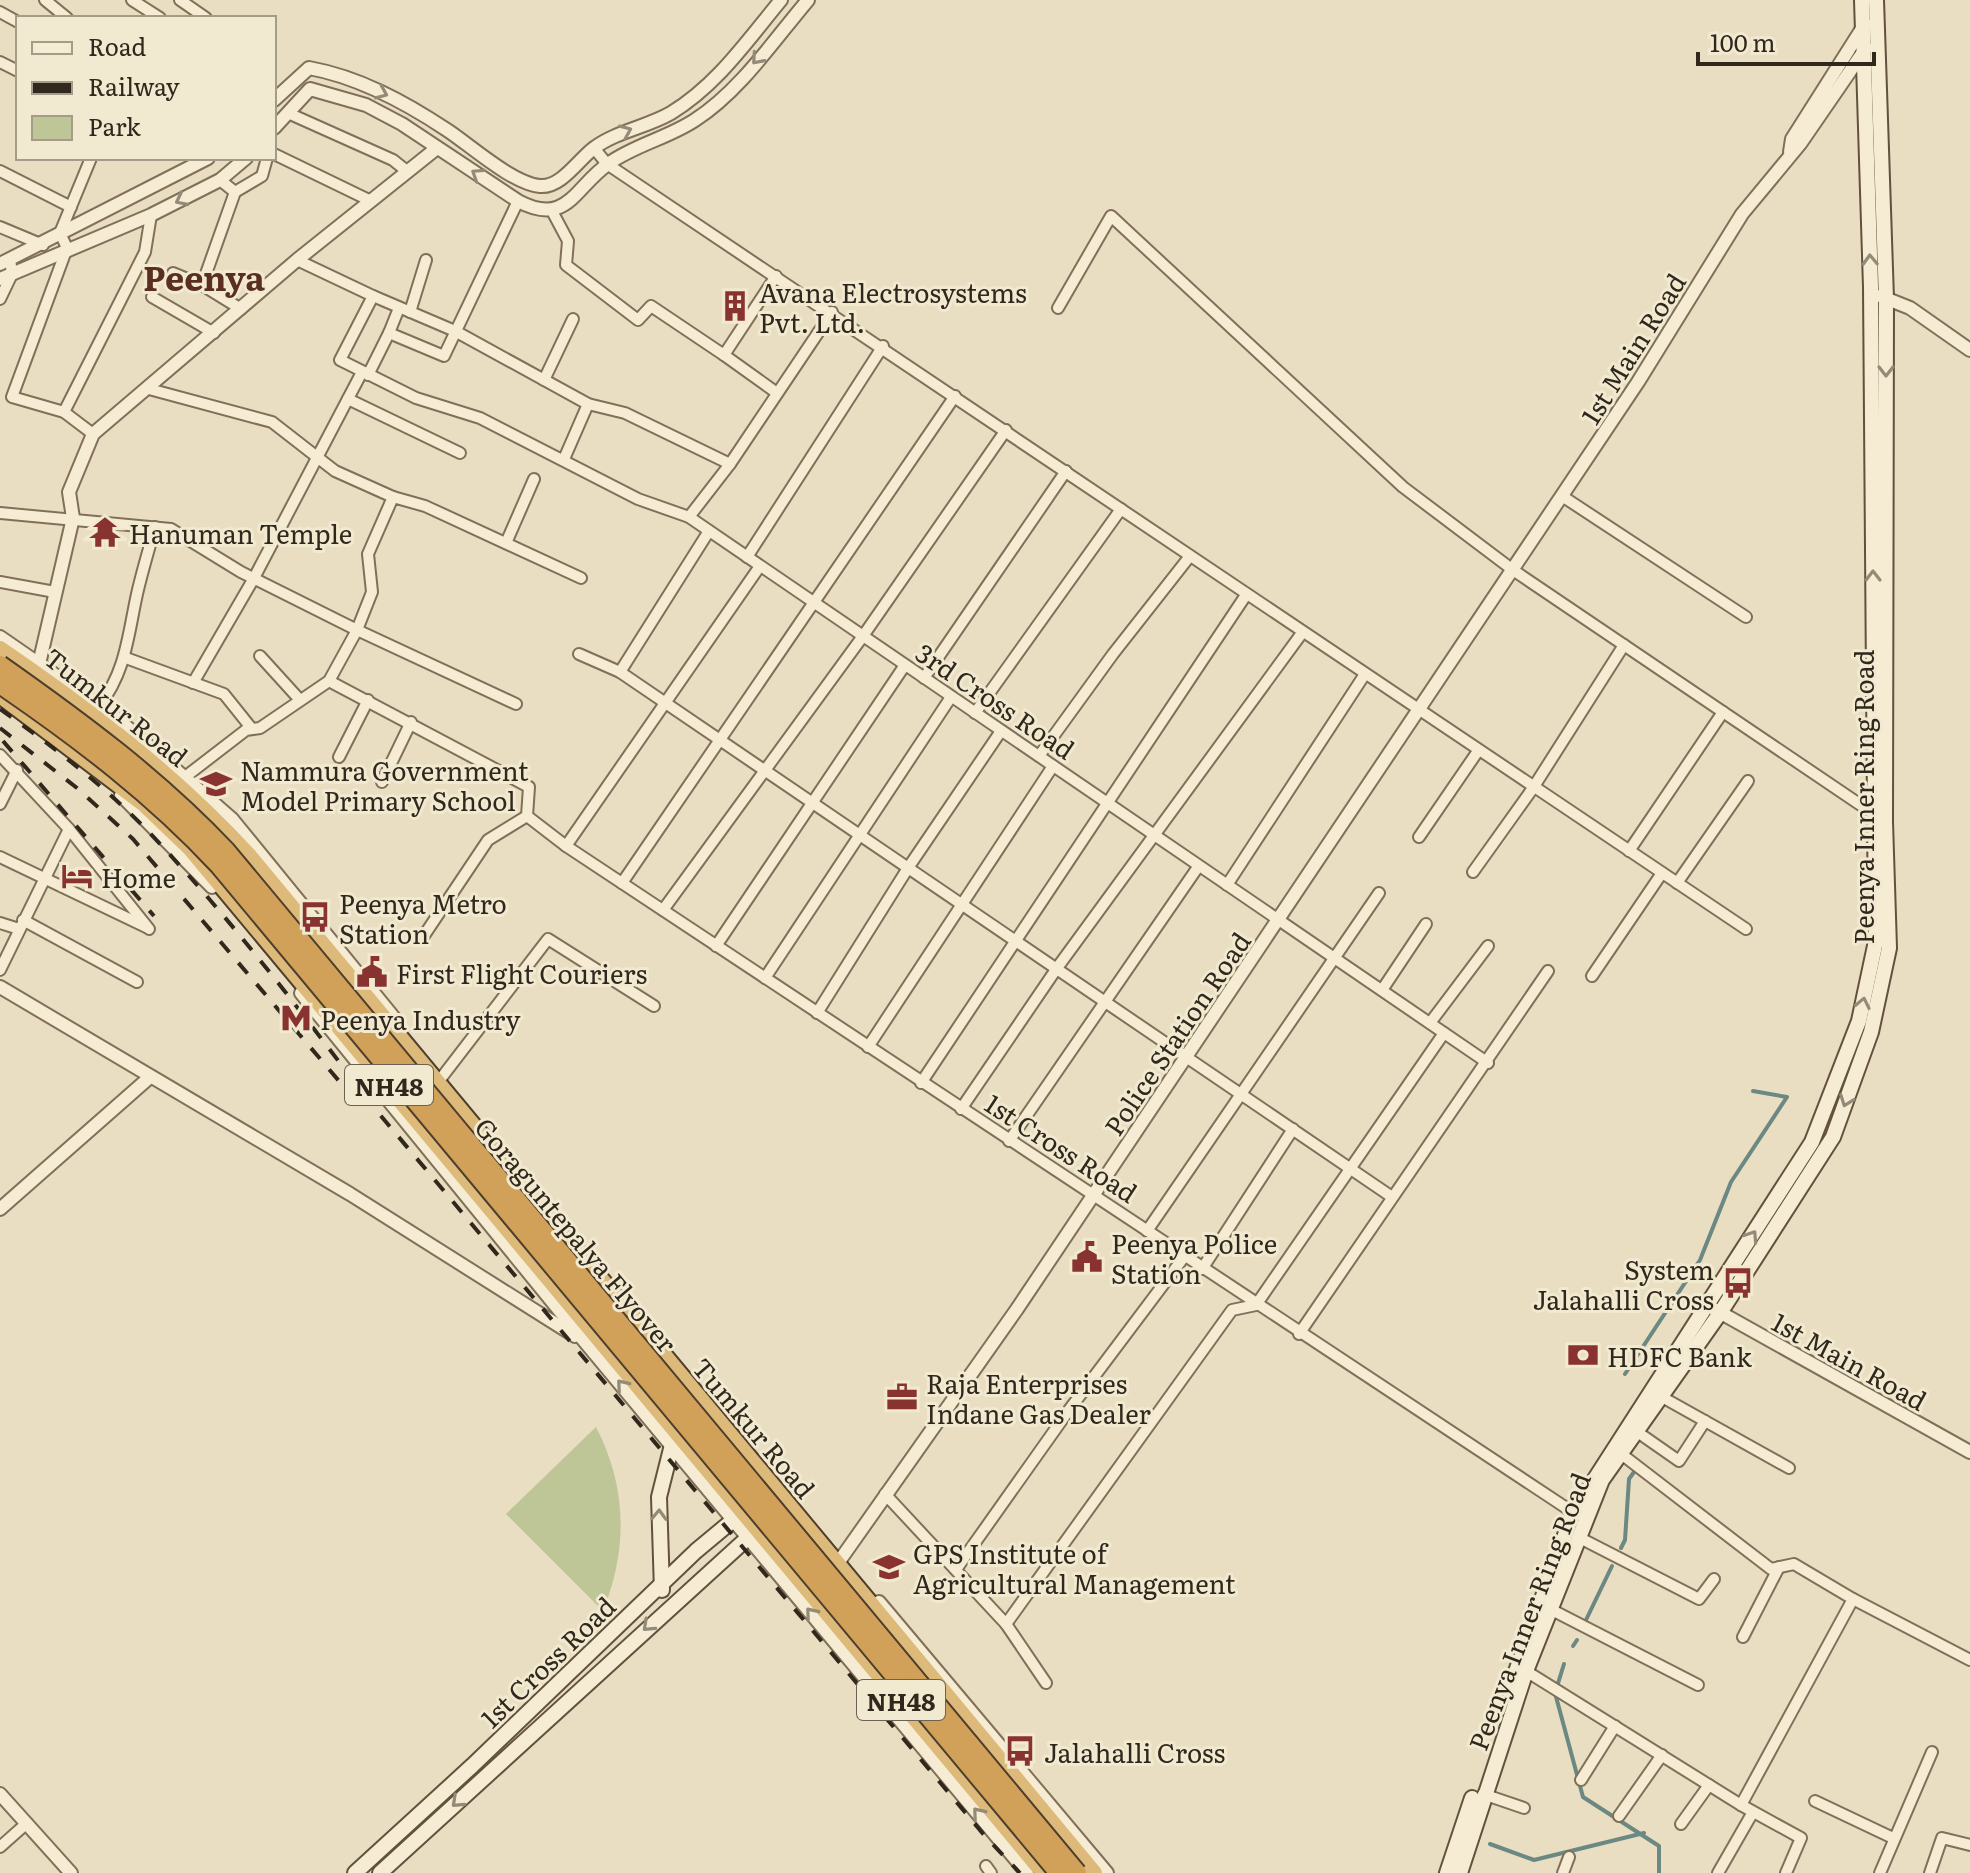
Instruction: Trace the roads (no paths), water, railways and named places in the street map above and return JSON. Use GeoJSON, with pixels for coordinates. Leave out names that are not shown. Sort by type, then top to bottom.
{"type":"FeatureCollection","features":[{"type":"Feature","properties":{"kind":"highway","name":"Tumkur Road"},"geometry":{"type":"LineString","coordinates":[[0,649],[111,726],[217,820],[774,1488],[840,1562],[1094,1873]]}},
{"type":"Feature","properties":{"kind":"highway","name":"Goraguntepalya Flyover"},"geometry":{"type":"LineString","coordinates":[[0,665],[121,753],[226,851],[1077,1873]]}},
{"type":"Feature","properties":{"kind":"highway","name":"Goraguntepalya Flyover"},"geometry":{"type":"LineString","coordinates":[[0,684],[113,765],[166,811],[219,865],[1059,1873]]}},
{"type":"Feature","properties":{"kind":"highway","name":"NH48"},"geometry":{"type":"LineString","coordinates":[[0,695],[132,794],[190,848],[752,1532],[809,1590],[1044,1873]]}},
{"type":"Feature","properties":{"kind":"main road","name":"Peenya Inner Ring Road"},"geometry":{"type":"LineString","coordinates":[[1447,1873],[1599,1467],[1714,1309],[1833,1137],[1871,1032],[1889,948],[1885,822],[1886,299],[1870,24],[1862,0]]}},
{"type":"Feature","properties":{"kind":"main road","name":"Peenya Inner Ring Road"},"geometry":{"type":"LineString","coordinates":[[1870,24],[1876,0]]}},
{"type":"Feature","properties":{"kind":"main road","name":"Peenya Inner Ring Road"},"geometry":{"type":"LineString","coordinates":[[1460,1873],[1483,1794],[1526,1671],[1578,1537],[1579,1517],[1620,1453],[1662,1397],[1812,1142],[1859,1021],[1876,941],[1871,46]]}},
{"type":"Feature","properties":{"kind":"main road"},"geometry":{"type":"LineString","coordinates":[[1871,313],[1886,320]]}},
{"type":"Feature","properties":{"kind":"main road"},"geometry":{"type":"LineString","coordinates":[[672,1445],[659,1497],[659,1587],[673,1604]]}},
{"type":"Feature","properties":{"kind":"main road","name":"1st Cross Road"},"geometry":{"type":"LineString","coordinates":[[355,1873],[659,1587],[738,1515],[774,1488]]}},
{"type":"Feature","properties":{"kind":"main road","name":"1st Cross Road"},"geometry":{"type":"LineString","coordinates":[[380,1873],[752,1532],[788,1504]]}},
{"type":"Feature","properties":{"kind":"street"},"geometry":{"type":"LineString","coordinates":[[45,0],[55,14]]}},
{"type":"Feature","properties":{"kind":"street"},"geometry":{"type":"LineString","coordinates":[[132,0],[156,16]]}},
{"type":"Feature","properties":{"kind":"street"},"geometry":{"type":"LineString","coordinates":[[180,0],[203,16]]}},
{"type":"Feature","properties":{"kind":"street"},"geometry":{"type":"LineString","coordinates":[[276,98],[309,68],[335,73],[407,104],[512,175],[539,186],[552,184],[594,148],[668,115],[693,99],[717,77],[781,0]]}},
{"type":"Feature","properties":{"kind":"street"},"geometry":{"type":"LineString","coordinates":[[276,126],[310,89],[366,105],[518,201],[534,210],[552,211],[565,206],[607,164],[666,138],[699,118],[732,88],[808,0]]}},
{"type":"Feature","properties":{"kind":"street","name":"1st Main Road"},"geometry":{"type":"LineString","coordinates":[[1790,152],[1792,139],[1870,24]]}},
{"type":"Feature","properties":{"kind":"street","name":"1st Main Road"},"geometry":{"type":"LineString","coordinates":[[1513,570],[1638,382],[1742,214],[1790,152],[1800,144],[1871,46]]}},
{"type":"Feature","properties":{"kind":"street"},"geometry":{"type":"LineString","coordinates":[[288,113],[393,160],[408,172]]}},
{"type":"Feature","properties":{"kind":"street"},"geometry":{"type":"LineString","coordinates":[[39,664],[73,518],[69,492],[93,434],[297,260],[437,148]]}},
{"type":"Feature","properties":{"kind":"street"},"geometry":{"type":"LineString","coordinates":[[594,148],[607,164],[883,346],[1302,633],[1746,929]]}},
{"type":"Feature","properties":{"kind":"street"},"geometry":{"type":"LineString","coordinates":[[276,155],[371,201]]}},
{"type":"Feature","properties":{"kind":"street"},"geometry":{"type":"LineString","coordinates":[[90,160],[60,233],[67,248],[12,397],[64,412],[93,434]]}},
{"type":"Feature","properties":{"kind":"street"},"geometry":{"type":"LineString","coordinates":[[0,299],[6,276],[5,261],[43,245],[60,233],[204,160]]}},
{"type":"Feature","properties":{"kind":"street"},"geometry":{"type":"LineString","coordinates":[[6,276],[151,215],[220,180],[241,160]]}},
{"type":"Feature","properties":{"kind":"street"},"geometry":{"type":"LineString","coordinates":[[202,285],[235,192],[262,176],[266,160]]}},
{"type":"Feature","properties":{"kind":"street"},"geometry":{"type":"LineString","coordinates":[[0,171],[71,207]]}},
{"type":"Feature","properties":{"kind":"street"},"geometry":{"type":"LineString","coordinates":[[220,180],[235,192]]}},
{"type":"Feature","properties":{"kind":"street"},"geometry":{"type":"LineString","coordinates":[[389,333],[444,356],[518,201]]}},
{"type":"Feature","properties":{"kind":"street"},"geometry":{"type":"LineString","coordinates":[[552,211],[568,241],[566,265],[638,320],[651,306],[777,393]]}},
{"type":"Feature","properties":{"kind":"street"},"geometry":{"type":"LineString","coordinates":[[64,412],[145,252],[151,215]]}},
{"type":"Feature","properties":{"kind":"street"},"geometry":{"type":"LineString","coordinates":[[1058,308],[1111,216],[1403,487],[1513,570],[1874,814]]}},
{"type":"Feature","properties":{"kind":"street"},"geometry":{"type":"LineString","coordinates":[[0,227],[43,245]]}},
{"type":"Feature","properties":{"kind":"street"},"geometry":{"type":"LineString","coordinates":[[297,260],[455,331],[588,404],[625,413],[730,464]]}},
{"type":"Feature","properties":{"kind":"street"},"geometry":{"type":"LineString","coordinates":[[193,683],[254,578],[348,399],[404,310],[426,260]]}},
{"type":"Feature","properties":{"kind":"street"},"geometry":{"type":"LineString","coordinates":[[173,273],[202,285],[241,309]]}},
{"type":"Feature","properties":{"kind":"street"},"geometry":{"type":"LineString","coordinates":[[724,355],[776,276]]}},
{"type":"Feature","properties":{"kind":"street"},"geometry":{"type":"LineString","coordinates":[[1871,292],[1910,308],[1970,350]]}},
{"type":"Feature","properties":{"kind":"street"},"geometry":{"type":"LineString","coordinates":[[365,373],[340,360],[373,296]]}},
{"type":"Feature","properties":{"kind":"street"},"geometry":{"type":"LineString","coordinates":[[152,297],[214,333]]}},
{"type":"Feature","properties":{"kind":"street"},"geometry":{"type":"LineString","coordinates":[[689,517],[730,464],[832,312]]}},
{"type":"Feature","properties":{"kind":"street"},"geometry":{"type":"LineString","coordinates":[[544,380],[573,319]]}},
{"type":"Feature","properties":{"kind":"street"},"geometry":{"type":"LineString","coordinates":[[747,557],[883,346]]}},
{"type":"Feature","properties":{"kind":"street","name":"3rd Cross Road"},"geometry":{"type":"LineString","coordinates":[[365,373],[416,398],[480,418],[638,499],[689,517],[1488,1063]]}},
{"type":"Feature","properties":{"kind":"street"},"geometry":{"type":"LineString","coordinates":[[149,389],[272,422],[335,471],[393,497],[425,506],[581,578]]}},
{"type":"Feature","properties":{"kind":"street"},"geometry":{"type":"LineString","coordinates":[[622,883],[811,601],[955,396]]}},
{"type":"Feature","properties":{"kind":"street"},"geometry":{"type":"LineString","coordinates":[[348,399],[460,453]]}},
{"type":"Feature","properties":{"kind":"street"},"geometry":{"type":"LineString","coordinates":[[564,459],[588,404]]}},
{"type":"Feature","properties":{"kind":"street"},"geometry":{"type":"LineString","coordinates":[[663,910],[863,636],[1006,430]]}},
{"type":"Feature","properties":{"kind":"street"},"geometry":{"type":"LineString","coordinates":[[924,678],[1066,471]]}},
{"type":"Feature","properties":{"kind":"street"},"geometry":{"type":"LineString","coordinates":[[506,543],[534,479]]}},
{"type":"Feature","properties":{"kind":"street"},"geometry":{"type":"LineString","coordinates":[[1562,496],[1746,617]]}},
{"type":"Feature","properties":{"kind":"street"},"geometry":{"type":"LineString","coordinates":[[185,777],[215,750],[252,729],[260,728],[329,681],[357,630],[372,592],[368,554],[393,497]]}},
{"type":"Feature","properties":{"kind":"street"},"geometry":{"type":"LineString","coordinates":[[975,713],[1121,509]]}},
{"type":"Feature","properties":{"kind":"street"},"geometry":{"type":"LineString","coordinates":[[0,513],[171,529],[254,578],[516,704]]}},
{"type":"Feature","properties":{"kind":"street"},"geometry":{"type":"LineString","coordinates":[[99,706],[111,691],[126,658],[137,594],[155,527]]}},
{"type":"Feature","properties":{"kind":"street"},"geometry":{"type":"LineString","coordinates":[[620,672],[709,531]]}},
{"type":"Feature","properties":{"kind":"street"},"geometry":{"type":"LineString","coordinates":[[1039,756],[1113,654],[1190,556]]}},
{"type":"Feature","properties":{"kind":"street"},"geometry":{"type":"LineString","coordinates":[[566,846],[760,566]]}},
{"type":"Feature","properties":{"kind":"street","name":"Police Station Road"},"geometry":{"type":"LineString","coordinates":[[809,1590],[840,1562],[885,1494],[965,1387],[1513,570]]}},
{"type":"Feature","properties":{"kind":"street"},"geometry":{"type":"LineString","coordinates":[[0,582],[55,592]]}},
{"type":"Feature","properties":{"kind":"street"},"geometry":{"type":"LineString","coordinates":[[921,1083],[1246,595]]}},
{"type":"Feature","properties":{"kind":"street"},"geometry":{"type":"LineString","coordinates":[[961,1109],[1057,968],[1302,633]]}},
{"type":"Feature","properties":{"kind":"street"},"geometry":{"type":"LineString","coordinates":[[0,637],[99,706],[232,819],[840,1562],[1107,1873]]}},
{"type":"Feature","properties":{"kind":"street"},"geometry":{"type":"LineString","coordinates":[[1473,872],[1533,788],[1624,645]]}},
{"type":"Feature","properties":{"kind":"street"},"geometry":{"type":"LineString","coordinates":[[579,654],[620,672],[1392,1197]]}},
{"type":"Feature","properties":{"kind":"street"},"geometry":{"type":"LineString","coordinates":[[260,656],[300,700]]}},
{"type":"Feature","properties":{"kind":"street"},"geometry":{"type":"LineString","coordinates":[[126,658],[224,694],[252,729]]}},
{"type":"Feature","properties":{"kind":"street"},"geometry":{"type":"LineString","coordinates":[[716,946],[905,665]]}},
{"type":"Feature","properties":{"kind":"street"},"geometry":{"type":"LineString","coordinates":[[1227,885],[1365,674]]}},
{"type":"Feature","properties":{"kind":"street"},"geometry":{"type":"LineString","coordinates":[[329,681],[529,787],[527,816],[488,840],[423,937]]}},
{"type":"Feature","properties":{"kind":"street"},"geometry":{"type":"LineString","coordinates":[[765,978],[951,697]]}},
{"type":"Feature","properties":{"kind":"street"},"geometry":{"type":"LineString","coordinates":[[339,757],[368,700]]}},
{"type":"Feature","properties":{"kind":"street"},"geometry":{"type":"LineString","coordinates":[[0,704],[65,748],[104,780],[200,873],[585,1342],[672,1445],[738,1515]]}},
{"type":"Feature","properties":{"kind":"street"},"geometry":{"type":"LineString","coordinates":[[1629,851],[1723,712]]}},
{"type":"Feature","properties":{"kind":"street"},"geometry":{"type":"LineString","coordinates":[[382,782],[411,722]]}},
{"type":"Feature","properties":{"kind":"street"},"geometry":{"type":"LineString","coordinates":[[817,1013],[908,868],[1001,731]]}},
{"type":"Feature","properties":{"kind":"street"},"geometry":{"type":"LineString","coordinates":[[1419,837],[1478,751]]}},
{"type":"Feature","properties":{"kind":"street"},"geometry":{"type":"LineString","coordinates":[[0,755],[69,829],[149,929],[0,857]]}},
{"type":"Feature","properties":{"kind":"street"},"geometry":{"type":"LineString","coordinates":[[868,1047],[1053,766]]}},
{"type":"Feature","properties":{"kind":"street"},"geometry":{"type":"LineString","coordinates":[[0,804],[17,770]]}},
{"type":"Feature","properties":{"kind":"street"},"geometry":{"type":"LineString","coordinates":[[1677,883],[1748,781]]}},
{"type":"Feature","properties":{"kind":"street","name":"1st Cross Road"},"geometry":{"type":"LineString","coordinates":[[527,816],[566,846],[921,1083],[1579,1517]]}},
{"type":"Feature","properties":{"kind":"street"},"geometry":{"type":"LineString","coordinates":[[0,970],[69,829]]}},
{"type":"Feature","properties":{"kind":"street"},"geometry":{"type":"LineString","coordinates":[[1009,1141],[1198,867]]}},
{"type":"Feature","properties":{"kind":"street"},"geometry":{"type":"LineString","coordinates":[[1592,976],[1662,873]]}},
{"type":"Feature","properties":{"kind":"street"},"geometry":{"type":"LineString","coordinates":[[1147,1231],[1379,893]]}},
{"type":"Feature","properties":{"kind":"street"},"geometry":{"type":"LineString","coordinates":[[0,923],[21,925],[137,982]]}},
{"type":"Feature","properties":{"kind":"street"},"geometry":{"type":"LineString","coordinates":[[1382,990],[1426,924]]}},
{"type":"Feature","properties":{"kind":"street"},"geometry":{"type":"LineString","coordinates":[[442,1077],[548,939],[654,1006]]}},
{"type":"Feature","properties":{"kind":"street"},"geometry":{"type":"LineString","coordinates":[[1430,1023],[1488,946]]}},
{"type":"Feature","properties":{"kind":"street"},"geometry":{"type":"LineString","coordinates":[[1299,1334],[1488,1063],[1548,971]]}},
{"type":"Feature","properties":{"kind":"street"},"geometry":{"type":"LineString","coordinates":[[0,987],[350,1194],[585,1342]]}},
{"type":"Feature","properties":{"kind":"street"},"geometry":{"type":"LineString","coordinates":[[1006,1624],[1232,1310],[1256,1305],[1444,1033]]}},
{"type":"Feature","properties":{"kind":"street"},"geometry":{"type":"LineString","coordinates":[[0,1209],[150,1077]]}},
{"type":"Feature","properties":{"kind":"street"},"geometry":{"type":"LineString","coordinates":[[1202,1269],[1293,1129]]}},
{"type":"Feature","properties":{"kind":"street"},"geometry":{"type":"LineString","coordinates":[[957,1568],[1069,1410],[1184,1257]]}},
{"type":"Feature","properties":{"kind":"street","name":"1st Main Road"},"geometry":{"type":"LineString","coordinates":[[1714,1309],[1970,1452]]}},
{"type":"Feature","properties":{"kind":"street"},"geometry":{"type":"LineString","coordinates":[[1662,1397],[1789,1468]]}},
{"type":"Feature","properties":{"kind":"street"},"geometry":{"type":"LineString","coordinates":[[1636,1431],[1679,1461],[1705,1421]]}},
{"type":"Feature","properties":{"kind":"street"},"geometry":{"type":"LineString","coordinates":[[1620,1453],[1771,1569],[1794,1564],[1853,1599],[1970,1660]]}},
{"type":"Feature","properties":{"kind":"street"},"geometry":{"type":"LineString","coordinates":[[885,1494],[1006,1624],[1046,1683]]}},
{"type":"Feature","properties":{"kind":"street"},"geometry":{"type":"LineString","coordinates":[[752,1532],[1027,1873]]}},
{"type":"Feature","properties":{"kind":"street"},"geometry":{"type":"LineString","coordinates":[[1578,1537],[1699,1599],[1714,1579]]}},
{"type":"Feature","properties":{"kind":"street"},"geometry":{"type":"LineString","coordinates":[[1743,1637],[1779,1567]]}},
{"type":"Feature","properties":{"kind":"street"},"geometry":{"type":"LineString","coordinates":[[1741,1805],[1853,1599]]}},
{"type":"Feature","properties":{"kind":"street"},"geometry":{"type":"LineString","coordinates":[[1550,1609],[1698,1685]]}},
{"type":"Feature","properties":{"kind":"street"},"geometry":{"type":"LineString","coordinates":[[1526,1671],[1741,1805],[1801,1838],[1786,1873]]}},
{"type":"Feature","properties":{"kind":"street"},"geometry":{"type":"LineString","coordinates":[[1581,1780],[1615,1726]]}},
{"type":"Feature","properties":{"kind":"street"},"geometry":{"type":"LineString","coordinates":[[1880,1873],[1932,1752]]}},
{"type":"Feature","properties":{"kind":"street"},"geometry":{"type":"LineString","coordinates":[[1619,1816],[1662,1755]]}},
{"type":"Feature","properties":{"kind":"street"},"geometry":{"type":"LineString","coordinates":[[1681,1824],[1709,1785]]}},
{"type":"Feature","properties":{"kind":"street"},"geometry":{"type":"LineString","coordinates":[[0,1794],[71,1873]]}},
{"type":"Feature","properties":{"kind":"street"},"geometry":{"type":"LineString","coordinates":[[1483,1794],[1524,1808]]}},
{"type":"Feature","properties":{"kind":"street"},"geometry":{"type":"LineString","coordinates":[[1815,1801],[1893,1838]]}},
{"type":"Feature","properties":{"kind":"street"},"geometry":{"type":"LineString","coordinates":[[1718,1873],[1753,1812]]}},
{"type":"Feature","properties":{"kind":"street"},"geometry":{"type":"LineString","coordinates":[[0,1847],[27,1823]]}},
{"type":"Feature","properties":{"kind":"street"},"geometry":{"type":"LineString","coordinates":[[1930,1873],[1942,1838],[1970,1845]]}},
{"type":"Feature","properties":{"kind":"street"},"geometry":{"type":"LineString","coordinates":[[1563,1873],[1569,1857]]}},
{"type":"Feature","properties":{"kind":"waterway"},"geometry":{"type":"LineString","coordinates":[[1625,1374],[1700,1260],[1731,1182],[1787,1097],[1753,1091]]}},
{"type":"Feature","properties":{"kind":"waterway"},"geometry":{"type":"LineString","coordinates":[[1621,1548],[1625,1540],[1629,1479],[1634,1472]]}},
{"type":"Feature","properties":{"kind":"waterway"},"geometry":{"type":"LineString","coordinates":[[1585,1622],[1612,1566]]}},
{"type":"Feature","properties":{"kind":"waterway"},"geometry":{"type":"LineString","coordinates":[[1573,1646],[1577,1640]]}},
{"type":"Feature","properties":{"kind":"waterway"},"geometry":{"type":"LineString","coordinates":[[1564,1664],[1555,1693],[1583,1797],[1659,1846],[1659,1873]]}},
{"type":"Feature","properties":{"kind":"waterway"},"geometry":{"type":"LineString","coordinates":[[1490,1844],[1534,1860],[1644,1833]]}},
{"type":"Feature","properties":{"kind":"railway"},"geometry":{"type":"LineString","coordinates":[[0,709],[112,796],[206,895],[371,1104],[985,1836],[1020,1873]]}},
{"type":"Feature","properties":{"kind":"railway"},"geometry":{"type":"LineString","coordinates":[[0,728],[77,788],[133,839],[345,1088]]}},
{"type":"Feature","properties":{"kind":"railway"},"geometry":{"type":"LineString","coordinates":[[3,741],[154,916]]}},
{"type":"Feature","properties":{"kind":"place","name":"Avana Electrosystems Pvt. Ltd."},"geometry":{"type":"Point","coordinates":[735,306]}},
{"type":"Feature","properties":{"kind":"place","name":"Hanuman Temple"},"geometry":{"type":"Point","coordinates":[105,532]}},
{"type":"Feature","properties":{"kind":"place","name":"Nammura Government Model Primary School"},"geometry":{"type":"Point","coordinates":[216,784]}},
{"type":"Feature","properties":{"kind":"place","name":"Home"},"geometry":{"type":"Point","coordinates":[77,876]}},
{"type":"Feature","properties":{"kind":"place","name":"Peenya Metro Station"},"geometry":{"type":"Point","coordinates":[315,917]}},
{"type":"Feature","properties":{"kind":"place","name":"First Flight Couriers"},"geometry":{"type":"Point","coordinates":[372,972]}},
{"type":"Feature","properties":{"kind":"place","name":"Peenya Industry"},"geometry":{"type":"Point","coordinates":[296,1018]}},
{"type":"Feature","properties":{"kind":"place","name":"Peenya Police Station"},"geometry":{"type":"Point","coordinates":[1087,1257]}},
{"type":"Feature","properties":{"kind":"place","name":"System Jalahalli Cross"},"geometry":{"type":"Point","coordinates":[1738,1283]}},
{"type":"Feature","properties":{"kind":"place","name":"HDFC Bank"},"geometry":{"type":"Point","coordinates":[1583,1355]}},
{"type":"Feature","properties":{"kind":"place","name":"Raja Enterprises Indane Gas Dealer"},"geometry":{"type":"Point","coordinates":[902,1397]}},
{"type":"Feature","properties":{"kind":"place","name":"GPS Institute of Agricultural Management"},"geometry":{"type":"Point","coordinates":[889,1567]}},
{"type":"Feature","properties":{"kind":"place","name":"Jalahalli Cross"},"geometry":{"type":"Point","coordinates":[1020,1751]}},
{"type":"Feature","properties":{"kind":"district","name":"Peenya"},"geometry":{"type":"Point","coordinates":[204,276]}}]}
